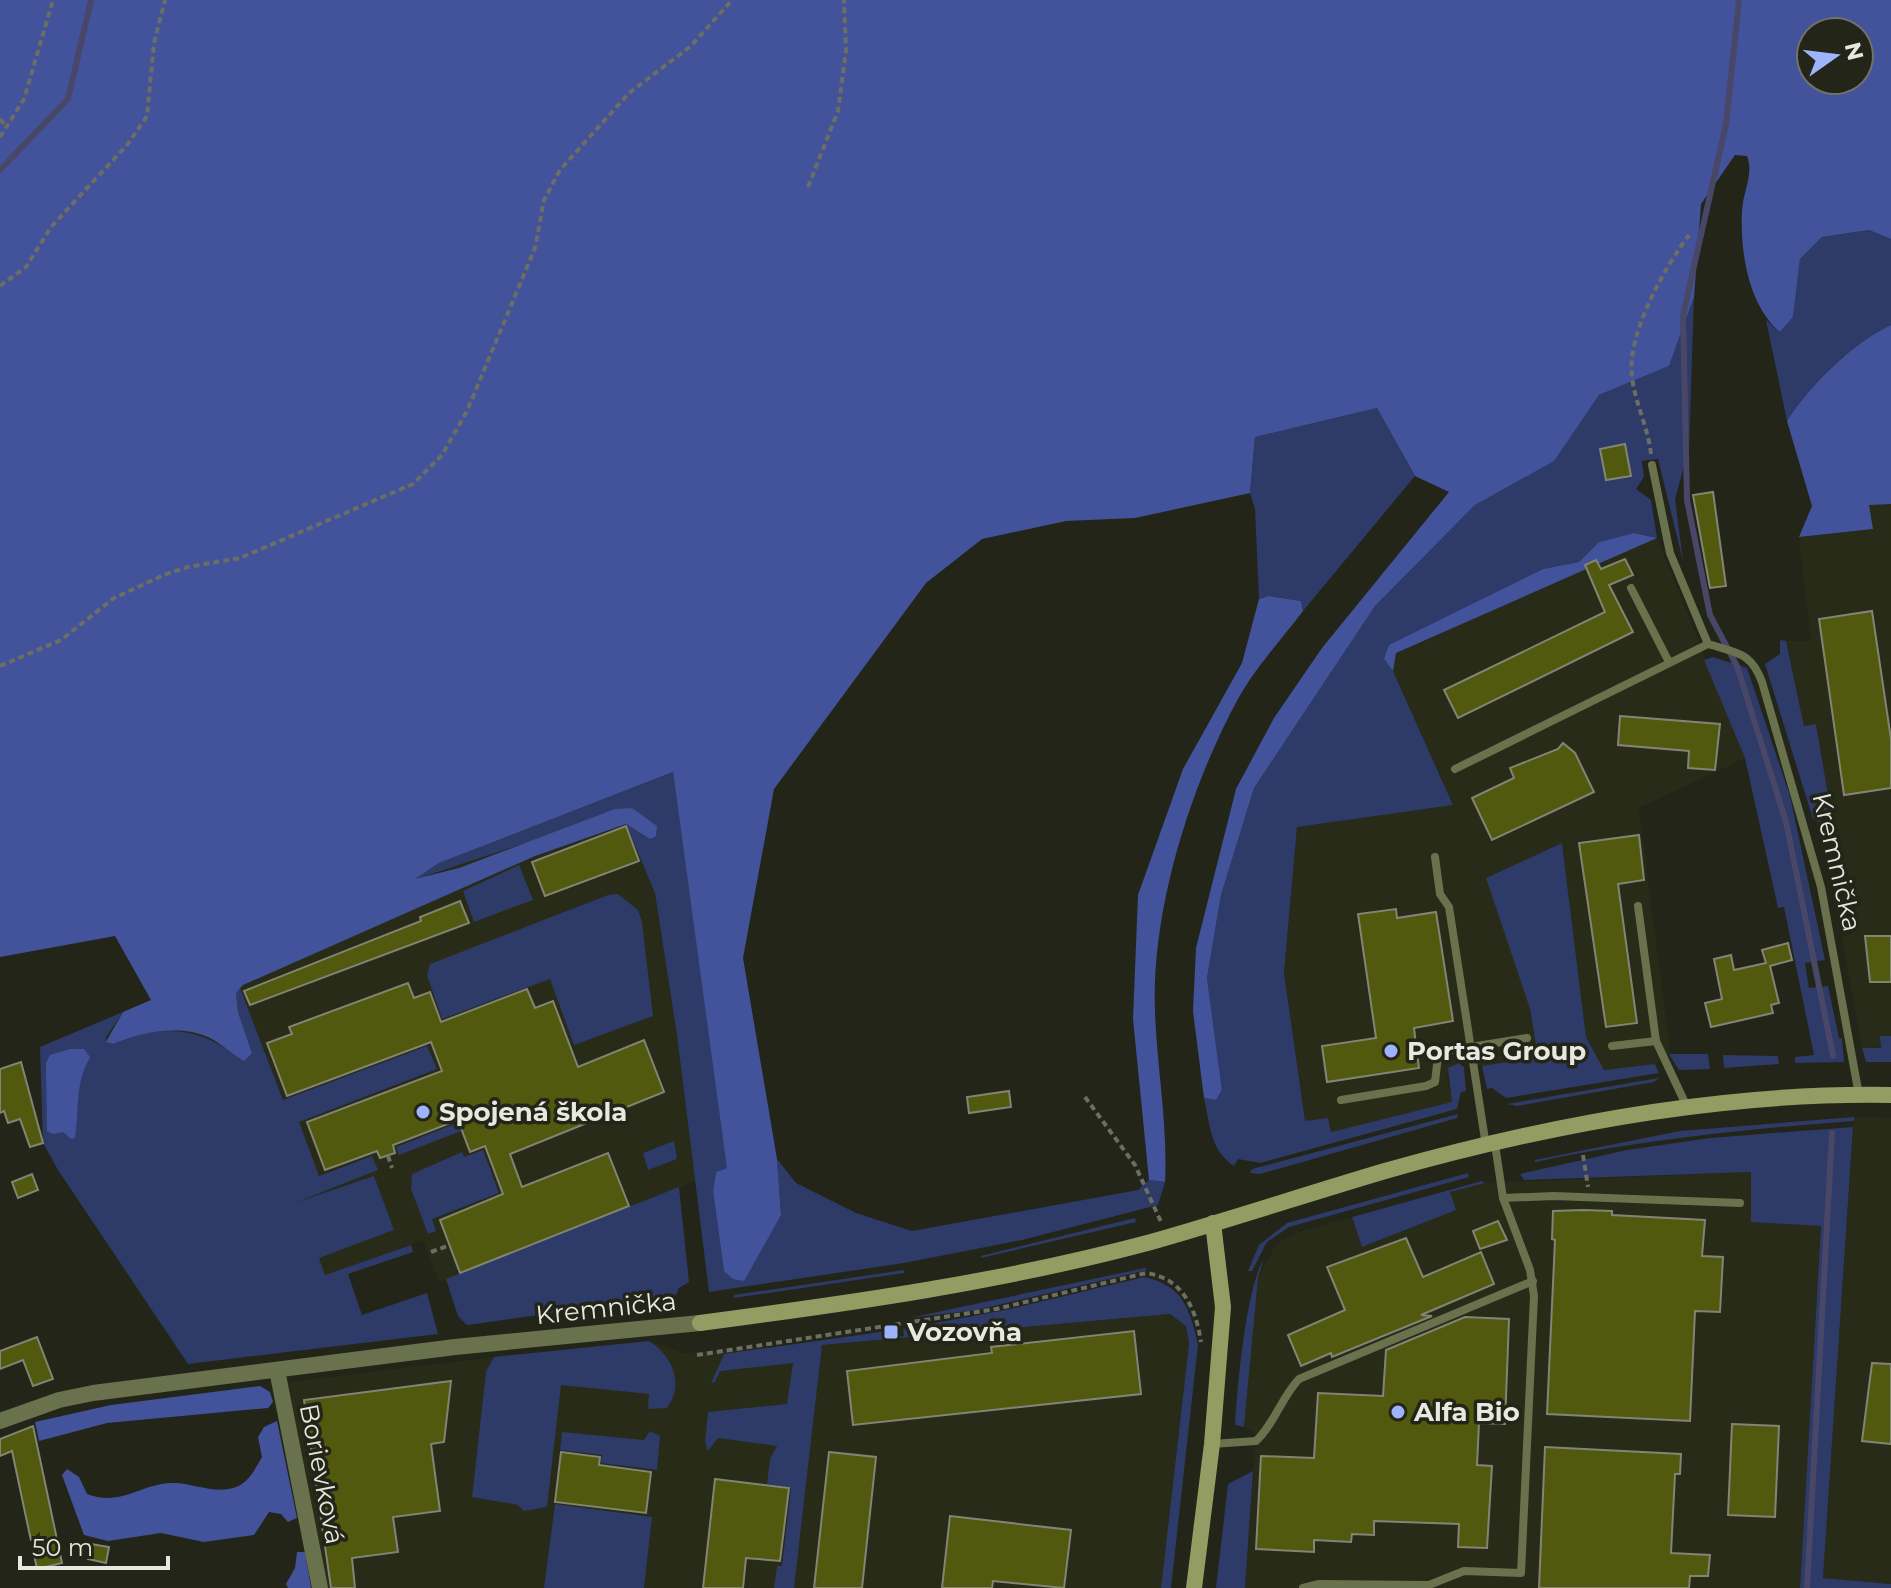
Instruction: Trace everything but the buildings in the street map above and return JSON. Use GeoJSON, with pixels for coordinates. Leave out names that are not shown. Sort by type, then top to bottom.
{"type":"FeatureCollection","features":[{"type":"Feature","properties":{"kind":"main road","name":"Kremnička"},"geometry":{"type":"LineString","coordinates":[[700,1323],[836,1308],[944,1289],[1169,1236],[1388,1170],[1491,1145],[1688,1108],[1770,1100],[1891,1095]]}},
{"type":"Feature","properties":{"kind":"main road"},"geometry":{"type":"LineString","coordinates":[[1194,1588],[1212,1444],[1223,1307],[1213,1223]]}},
{"type":"Feature","properties":{"kind":"street","name":"Kremnička"},"geometry":{"type":"LineString","coordinates":[[0,1421],[59,1400],[93,1393],[455,1347],[700,1323]]}},
{"type":"Feature","properties":{"kind":"street","name":"Borievková"},"geometry":{"type":"LineString","coordinates":[[277,1370],[320,1588]]}},
{"type":"Feature","properties":{"kind":"lane"},"geometry":{"type":"LineString","coordinates":[[1455,769],[1708,644],[1670,553],[1652,465]]}},
{"type":"Feature","properties":{"kind":"lane"},"geometry":{"type":"LineString","coordinates":[[1631,588],[1669,662]]}},
{"type":"Feature","properties":{"kind":"lane","name":"Kremnička"},"geometry":{"type":"LineString","coordinates":[[1708,644],[1739,654],[1756,664],[1821,887],[1859,1095]]}},
{"type":"Feature","properties":{"kind":"lane"},"geometry":{"type":"LineString","coordinates":[[1303,1588],[1319,1584],[1429,1585],[1464,1571],[1521,1573],[1533,1281],[1504,1201],[1468,1047],[1449,907],[1440,894],[1435,857]]}},
{"type":"Feature","properties":{"kind":"lane"},"geometry":{"type":"LineString","coordinates":[[1638,906],[1656,1041],[1688,1108]]}},
{"type":"Feature","properties":{"kind":"lane"},"geometry":{"type":"LineString","coordinates":[[1341,1100],[1426,1086],[1435,1082],[1438,1056],[1468,1047],[1527,1038]]}},
{"type":"Feature","properties":{"kind":"lane"},"geometry":{"type":"LineString","coordinates":[[1612,1046],[1656,1041]]}},
{"type":"Feature","properties":{"kind":"lane"},"geometry":{"type":"LineString","coordinates":[[1504,1201],[1590,1197],[1740,1203]]}},
{"type":"Feature","properties":{"kind":"lane"},"geometry":{"type":"LineString","coordinates":[[1212,1444],[1256,1441],[1269,1429],[1288,1390],[1299,1379],[1533,1281]]}},
{"type":"Feature","properties":{"kind":"path"},"geometry":{"type":"LineString","coordinates":[[0,137],[24,99],[53,0]]}},
{"type":"Feature","properties":{"kind":"path"},"geometry":{"type":"LineString","coordinates":[[0,286],[26,267],[51,227],[127,145],[147,116],[154,43],[165,0]]}},
{"type":"Feature","properties":{"kind":"path"},"geometry":{"type":"LineString","coordinates":[[0,666],[61,640],[114,598],[166,574],[240,558],[413,484],[442,455],[467,411],[535,248],[544,200],[560,170],[629,93],[691,46],[732,0]]}},
{"type":"Feature","properties":{"kind":"path"},"geometry":{"type":"LineString","coordinates":[[808,187],[838,111],[846,51],[844,0]]}},
{"type":"Feature","properties":{"kind":"path"},"geometry":{"type":"LineString","coordinates":[[0,119],[6,126]]}},
{"type":"Feature","properties":{"kind":"path"},"geometry":{"type":"LineString","coordinates":[[1652,465],[1646,424],[1633,388],[1632,357],[1661,278],[1689,235]]}},
{"type":"Feature","properties":{"kind":"path"},"geometry":{"type":"LineString","coordinates":[[1085,1097],[1135,1165],[1169,1236]]}},
{"type":"Feature","properties":{"kind":"path"},"geometry":{"type":"LineString","coordinates":[[1583,1155],[1590,1197]]}},
{"type":"Feature","properties":{"kind":"path"},"geometry":{"type":"LineString","coordinates":[[388,1156],[392,1168]]}},
{"type":"Feature","properties":{"kind":"path"},"geometry":{"type":"LineString","coordinates":[[431,1252],[450,1245]]}},
{"type":"Feature","properties":{"kind":"path"},"geometry":{"type":"LineString","coordinates":[[697,1355],[996,1309],[1146,1273],[1159,1275],[1184,1292],[1193,1308],[1203,1353]]}},
{"type":"Feature","properties":{"kind":"shaded area"},"geometry":{"type":"Polygon","coordinates":[[[0,0],[1891,0],[1891,239],[1869,230],[1822,237],[1800,259],[1793,317],[1780,332],[1760,307],[1748,276],[1742,227],[1749,163],[1747,156],[1735,155],[1701,204],[1694,297],[1669,366],[1599,395],[1554,461],[1475,505],[1375,606],[1254,788],[1221,895],[1207,978],[1222,1090],[1216,1100],[1204,1098],[1193,1011],[1196,948],[1236,789],[1274,718],[1322,648],[1449,492],[1415,476],[1377,408],[1255,437],[1250,493],[1135,518],[1066,521],[982,539],[926,583],[774,789],[743,958],[777,1159],[781,1215],[744,1281],[733,1279],[724,1271],[713,1191],[716,1172],[727,1168],[673,772],[439,863],[415,879],[459,868],[615,809],[632,808],[657,826],[656,836],[650,839],[626,824],[535,856],[243,985],[236,993],[238,1012],[252,1053],[244,1061],[212,1039],[189,1031],[162,1031],[113,1044],[106,1042],[123,1012],[151,1000],[115,936],[0,957],[0,0]]]}},
{"type":"Feature","properties":{"kind":"shaded area"},"geometry":{"type":"Polygon","coordinates":[[[1869,230],[1891,239],[1891,325],[1861,343],[1833,366],[1807,393],[1787,421],[1766,320],[1780,332],[1793,317],[1800,259],[1822,237],[1869,230]]]}},
{"type":"Feature","properties":{"kind":"shaded area"},"geometry":{"type":"Polygon","coordinates":[[[1694,297],[1689,448],[1675,499],[1683,561],[1658,459],[1642,461],[1644,477],[1636,489],[1651,500],[1657,538],[1634,533],[1599,542],[1579,562],[1543,569],[1384,659],[1393,671],[1453,805],[1297,827],[1284,973],[1305,1121],[1328,1118],[1331,1132],[1452,1102],[1448,1068],[1459,1063],[1464,1067],[1466,1091],[1461,1092],[1457,1109],[1260,1163],[1238,1159],[1234,1166],[1216,1145],[1204,1098],[1216,1100],[1222,1090],[1207,978],[1221,895],[1254,788],[1375,606],[1475,505],[1554,460],[1599,395],[1669,366],[1694,297]]]}},
{"type":"Feature","properties":{"kind":"shaded area"},"geometry":{"type":"Polygon","coordinates":[[[1891,325],[1891,504],[1869,505],[1873,529],[1799,537],[1812,506],[1787,421],[1807,393],[1833,366],[1891,325]]]}},
{"type":"Feature","properties":{"kind":"shaded area"},"geometry":{"type":"Polygon","coordinates":[[[1377,408],[1415,476],[1303,611],[1301,601],[1269,596],[1259,599],[1255,509],[1250,493],[1255,437],[1377,408]]]}},
{"type":"Feature","properties":{"kind":"shaded area"},"geometry":{"type":"Polygon","coordinates":[[[1869,504],[1891,504],[1891,1047],[1862,1048],[1842,937],[1852,934],[1816,725],[1804,726],[1786,641],[1811,641],[1799,537],[1872,529],[1869,504]]]}},
{"type":"Feature","properties":{"kind":"shaded area"},"geometry":{"type":"Polygon","coordinates":[[[1634,533],[1657,538],[1396,653],[1393,671],[1384,659],[1389,645],[1543,569],[1579,562],[1599,542],[1634,533]]]}},
{"type":"Feature","properties":{"kind":"shaded area"},"geometry":{"type":"Polygon","coordinates":[[[1657,538],[1745,758],[1639,808],[1670,1053],[1655,1064],[1604,1070],[1586,1037],[1562,843],[1486,878],[1530,1009],[1538,1058],[1482,1066],[1459,1063],[1446,1074],[1453,1102],[1330,1132],[1305,1121],[1284,973],[1297,826],[1453,804],[1393,671],[1396,653],[1657,538]]]}},
{"type":"Feature","properties":{"kind":"shaded area"},"geometry":{"type":"Polygon","coordinates":[[[1269,596],[1301,601],[1303,611],[1252,676],[1220,734],[1190,810],[1167,892],[1155,973],[1165,1182],[1149,1180],[1133,1019],[1138,895],[1183,769],[1242,663],[1259,599],[1269,596]]]}},
{"type":"Feature","properties":{"kind":"shaded area"},"geometry":{"type":"Polygon","coordinates":[[[1780,640],[1786,641],[1804,726],[1816,724],[1834,830],[1813,819],[1765,664],[1780,654],[1780,640]]]}},
{"type":"Feature","properties":{"kind":"shaded area"},"geometry":{"type":"Polygon","coordinates":[[[1713,657],[1747,668],[1790,796],[1825,960],[1805,963],[1809,988],[1828,986],[1839,1038],[1842,1039],[1844,1062],[1795,1063],[1795,1057],[1814,1055],[1784,907],[1778,908],[1745,758],[1704,660],[1713,657]]]}},
{"type":"Feature","properties":{"kind":"shaded area"},"geometry":{"type":"Polygon","coordinates":[[[673,772],[728,1168],[439,1282],[423,1240],[326,1275],[158,1321],[43,1143],[40,1047],[357,917],[439,863],[673,772]]]}},
{"type":"Feature","properties":{"kind":"shaded area"},"geometry":{"type":"Polygon","coordinates":[[[673,772],[728,1168],[716,1172],[713,1191],[724,1271],[781,1215],[777,1159],[796,1183],[856,1213],[912,1231],[1138,1190],[1149,1180],[1165,1182],[1158,1205],[1022,1240],[904,1263],[709,1292],[677,1035],[655,893],[626,824],[650,839],[632,808],[413,880],[439,863],[673,772]]]}},
{"type":"Feature","properties":{"kind":"shaded area"},"geometry":{"type":"Polygon","coordinates":[[[1562,843],[1586,1037],[1604,1070],[1655,1064],[1659,1073],[1506,1098],[1492,1088],[1487,1089],[1482,1066],[1538,1057],[1530,1009],[1486,878],[1562,843]]]}},
{"type":"Feature","properties":{"kind":"shaded area"},"geometry":{"type":"Polygon","coordinates":[[[519,865],[533,900],[474,922],[463,891],[519,865]]]}},
{"type":"Feature","properties":{"kind":"shaded area"},"geometry":{"type":"Polygon","coordinates":[[[618,894],[638,910],[642,922],[653,1016],[574,1045],[550,979],[442,1019],[427,975],[430,964],[608,895],[618,894]]]}},
{"type":"Feature","properties":{"kind":"shaded area"},"geometry":{"type":"Polygon","coordinates":[[[240,988],[283,1100],[427,1046],[437,1069],[299,1122],[319,1176],[372,1156],[378,1170],[297,1202],[374,1176],[394,1230],[319,1258],[325,1275],[411,1245],[413,1252],[348,1274],[362,1315],[427,1293],[438,1334],[188,1364],[58,1170],[43,1143],[40,1047],[123,1012],[106,1037],[106,1042],[113,1044],[163,1031],[195,1034],[240,1059],[252,1053],[238,1012],[236,993],[240,988]]]}},
{"type":"Feature","properties":{"kind":"shaded area"},"geometry":{"type":"Polygon","coordinates":[[[1880,1036],[1891,1036],[1891,1062],[1866,1062],[1862,1048],[1881,1048],[1880,1036]]]}},
{"type":"Feature","properties":{"kind":"shaded area"},"geometry":{"type":"Polygon","coordinates":[[[70,1049],[84,1049],[90,1057],[80,1087],[75,1138],[71,1139],[63,1132],[53,1134],[47,1131],[46,1063],[50,1055],[70,1049]]]}},
{"type":"Feature","properties":{"kind":"shaded area"},"geometry":{"type":"Polygon","coordinates":[[[1669,1054],[1708,1054],[1710,1069],[1679,1070],[1669,1054]]]}},
{"type":"Feature","properties":{"kind":"shaded area"},"geometry":{"type":"Polygon","coordinates":[[[1723,1055],[1778,1056],[1779,1064],[1724,1068],[1723,1055]]]}},
{"type":"Feature","properties":{"kind":"shaded area"},"geometry":{"type":"Polygon","coordinates":[[[1659,1078],[1654,1082],[1517,1106],[1507,1104],[1659,1078]]]}},
{"type":"Feature","properties":{"kind":"shaded area"},"geometry":{"type":"Polygon","coordinates":[[[1458,1114],[1457,1118],[1260,1174],[1250,1173],[1252,1169],[1458,1114]]]}},
{"type":"Feature","properties":{"kind":"shaded area"},"geometry":{"type":"Polygon","coordinates":[[[1854,1117],[1891,1118],[1891,1584],[1823,1578],[1854,1117]]]}},
{"type":"Feature","properties":{"kind":"shaded area"},"geometry":{"type":"Polygon","coordinates":[[[1854,1117],[1854,1121],[1694,1136],[1535,1162],[1680,1131],[1854,1117]]]}},
{"type":"Feature","properties":{"kind":"shaded area"},"geometry":{"type":"Polygon","coordinates":[[[462,1121],[474,1126],[399,1155],[396,1147],[462,1121]]]}},
{"type":"Feature","properties":{"kind":"shaded area"},"geometry":{"type":"Polygon","coordinates":[[[1853,1127],[1823,1578],[1891,1584],[1891,1588],[1800,1588],[1821,1226],[1751,1222],[1751,1172],[1524,1180],[1520,1174],[1627,1150],[1710,1138],[1853,1127]]]}},
{"type":"Feature","properties":{"kind":"shaded area"},"geometry":{"type":"Polygon","coordinates":[[[674,1141],[677,1159],[648,1170],[643,1153],[674,1141]]]}},
{"type":"Feature","properties":{"kind":"shaded area"},"geometry":{"type":"Polygon","coordinates":[[[483,1150],[499,1193],[432,1219],[436,1231],[428,1234],[411,1189],[412,1174],[462,1152],[464,1157],[483,1150]]]}},
{"type":"Feature","properties":{"kind":"shaded area"},"geometry":{"type":"Polygon","coordinates":[[[1751,1172],[1752,1222],[1821,1226],[1800,1588],[1245,1588],[1256,1432],[1244,1427],[1258,1278],[1276,1244],[1295,1233],[1352,1217],[1362,1247],[1456,1209],[1450,1192],[1485,1183],[1751,1172]]]}},
{"type":"Feature","properties":{"kind":"shaded area"},"geometry":{"type":"Polygon","coordinates":[[[1468,1173],[1469,1177],[1289,1227],[1267,1242],[1252,1271],[1248,1271],[1259,1245],[1287,1223],[1468,1173]]]}},
{"type":"Feature","properties":{"kind":"shaded area"},"geometry":{"type":"Polygon","coordinates":[[[1482,1181],[1485,1183],[1450,1192],[1456,1210],[1362,1247],[1352,1217],[1482,1181]]]}},
{"type":"Feature","properties":{"kind":"shaded area"},"geometry":{"type":"Polygon","coordinates":[[[679,1187],[689,1282],[679,1288],[676,1295],[467,1325],[458,1316],[446,1279],[679,1187]]]}},
{"type":"Feature","properties":{"kind":"shaded area"},"geometry":{"type":"Polygon","coordinates":[[[1135,1218],[1136,1222],[981,1258],[981,1256],[1135,1218]]]}},
{"type":"Feature","properties":{"kind":"shaded area"},"geometry":{"type":"Polygon","coordinates":[[[1264,1259],[1258,1278],[1244,1427],[1235,1425],[1240,1364],[1252,1292],[1264,1259]]]}},
{"type":"Feature","properties":{"kind":"shaded area"},"geometry":{"type":"Polygon","coordinates":[[[904,1270],[904,1273],[734,1298],[734,1295],[904,1270]]]}},
{"type":"Feature","properties":{"kind":"shaded area"},"geometry":{"type":"Polygon","coordinates":[[[1147,1270],[977,1310],[909,1318],[1147,1270]]]}},
{"type":"Feature","properties":{"kind":"shaded area"},"geometry":{"type":"Polygon","coordinates":[[[1144,1277],[1168,1286],[1183,1300],[1198,1345],[1171,1588],[1161,1588],[1189,1344],[1186,1326],[1170,1314],[822,1345],[794,1588],[774,1588],[777,1566],[782,1566],[791,1488],[767,1484],[770,1459],[777,1446],[718,1438],[708,1451],[705,1442],[708,1412],[787,1404],[793,1363],[720,1371],[715,1382],[711,1383],[724,1354],[887,1331],[889,1338],[904,1336],[903,1329],[1005,1310],[1144,1277]]]}},
{"type":"Feature","properties":{"kind":"shaded area"},"geometry":{"type":"Polygon","coordinates":[[[1170,1314],[1186,1326],[1189,1344],[1161,1588],[324,1588],[288,1382],[494,1357],[486,1371],[472,1497],[564,1350],[649,1341],[683,1353],[822,1345],[1170,1314]]]}},
{"type":"Feature","properties":{"kind":"shaded area"},"geometry":{"type":"Polygon","coordinates":[[[649,1341],[664,1354],[673,1371],[675,1389],[667,1408],[648,1409],[649,1394],[561,1385],[547,1507],[524,1511],[518,1505],[472,1497],[486,1371],[494,1357],[649,1341]]]}},
{"type":"Feature","properties":{"kind":"shaded area"},"geometry":{"type":"Polygon","coordinates":[[[260,1386],[270,1392],[273,1402],[268,1408],[107,1423],[39,1441],[35,1422],[111,1405],[260,1386]]]}},
{"type":"Feature","properties":{"kind":"shaded area"},"geometry":{"type":"Polygon","coordinates":[[[277,1421],[297,1518],[288,1522],[281,1514],[269,1512],[254,1535],[204,1542],[161,1533],[108,1541],[84,1535],[62,1475],[67,1469],[79,1477],[87,1494],[99,1497],[110,1498],[171,1483],[218,1490],[233,1488],[247,1480],[254,1471],[262,1457],[258,1437],[264,1427],[277,1421]]]}},
{"type":"Feature","properties":{"kind":"shaded area"},"geometry":{"type":"Polygon","coordinates":[[[650,1431],[660,1436],[657,1470],[601,1463],[602,1455],[560,1450],[562,1432],[644,1440],[650,1431]]]}},
{"type":"Feature","properties":{"kind":"shaded area"},"geometry":{"type":"Polygon","coordinates":[[[1253,1471],[1245,1588],[1216,1588],[1228,1484],[1253,1471]]]}},
{"type":"Feature","properties":{"kind":"shaded area"},"geometry":{"type":"Polygon","coordinates":[[[555,1504],[652,1517],[644,1588],[544,1588],[555,1504]]]}},
{"type":"Feature","properties":{"kind":"shaded area"},"geometry":{"type":"Polygon","coordinates":[[[297,1552],[305,1552],[311,1588],[288,1588],[286,1584],[295,1568],[297,1552]]]}},
{"type":"Feature","properties":{"kind":"waterway"},"geometry":{"type":"LineString","coordinates":[[0,170],[68,99],[91,0]]}},
{"type":"Feature","properties":{"kind":"waterway"},"geometry":{"type":"LineString","coordinates":[[1739,0],[1726,124],[1683,315],[1687,500],[1710,615],[1737,666],[1786,822],[1833,1056]]}},
{"type":"Feature","properties":{"kind":"waterway"},"geometry":{"type":"LineString","coordinates":[[1807,1588],[1832,1133]]}},
{"type":"Feature","properties":{"kind":"place","name":"Portas Group"},"geometry":{"type":"Point","coordinates":[1391,1051]}},
{"type":"Feature","properties":{"kind":"place","name":"Spojená škola"},"geometry":{"type":"Point","coordinates":[423,1112]}},
{"type":"Feature","properties":{"kind":"place","name":"Vozovňa"},"geometry":{"type":"Point","coordinates":[891,1332]}},
{"type":"Feature","properties":{"kind":"place","name":"Alfa Bio"},"geometry":{"type":"Point","coordinates":[1398,1412]}}]}
